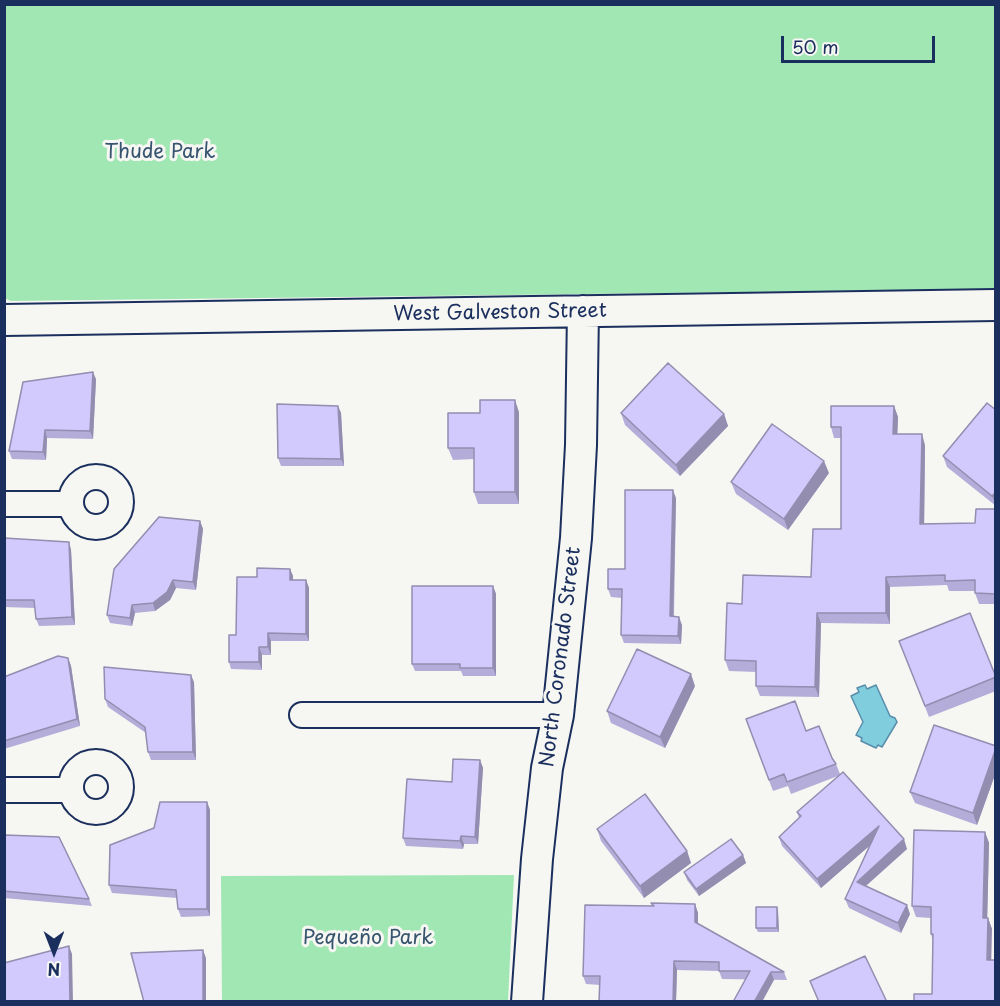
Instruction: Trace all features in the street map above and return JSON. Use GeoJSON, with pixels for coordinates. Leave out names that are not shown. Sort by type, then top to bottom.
{"type":"FeatureCollection","features":[{"type":"Feature","properties":{"kind":"street","name":"West Galveston Street"},"geometry":{"type":"LineString","coordinates":[[4,320],[996,305]]}},
{"type":"Feature","properties":{"kind":"street","name":"North Coronado Street"},"geometry":{"type":"LineString","coordinates":[[527,1002],[538,848],[547,768],[558,715],[576,538],[583,311]]}},
{"type":"Feature","properties":{"kind":"street"},"geometry":{"type":"LineString","coordinates":[[4,504],[70,504]]}},
{"type":"Feature","properties":{"kind":"street"},"geometry":{"type":"LineString","coordinates":[[302,715],[558,715]]}},
{"type":"Feature","properties":{"kind":"street"},"geometry":{"type":"LineString","coordinates":[[4,790],[71,790]]}},
{"type":"Feature","properties":{"kind":"green space","name":"Thude Park"},"geometry":{"type":"Polygon","coordinates":[[[4,5],[995,5],[995,289],[11,301],[4,298],[4,5]]]}},
{"type":"Feature","properties":{"kind":"green space","name":"Pequeño Park"},"geometry":{"type":"Polygon","coordinates":[[[514,875],[508,1001],[222,1001],[221,876],[514,875]]]}},
{"type":"Feature","properties":{"kind":"water"},"geometry":{"type":"Polygon","coordinates":[[[865,685],[867,689],[876,685],[890,716],[897,722],[882,747],[878,745],[876,748],[861,741],[862,738],[856,735],[863,722],[851,696],[859,692],[857,688],[865,685]]]}},
{"type":"Feature","properties":{"kind":"building"},"geometry":{"type":"Polygon","coordinates":[[[668,363],[724,414],[676,465],[621,413],[668,363]]]}},
{"type":"Feature","properties":{"kind":"building"},"geometry":{"type":"Polygon","coordinates":[[[93,372],[90,431],[45,430],[43,452],[9,451],[23,382],[93,372]]]}},
{"type":"Feature","properties":{"kind":"building"},"geometry":{"type":"Polygon","coordinates":[[[480,400],[515,400],[515,492],[474,492],[474,448],[448,448],[448,413],[480,413],[480,400]]]}},
{"type":"Feature","properties":{"kind":"building"},"geometry":{"type":"Polygon","coordinates":[[[987,403],[996,410],[996,492],[992,496],[943,456],[987,403]]]}},
{"type":"Feature","properties":{"kind":"building"},"geometry":{"type":"Polygon","coordinates":[[[277,404],[338,406],[341,459],[278,458],[277,404]]]}},
{"type":"Feature","properties":{"kind":"building"},"geometry":{"type":"Polygon","coordinates":[[[831,406],[894,406],[893,434],[922,434],[920,524],[975,523],[976,509],[996,509],[996,594],[975,593],[975,580],[945,581],[945,575],[886,577],[886,613],[817,613],[815,687],[756,686],[756,661],[725,660],[727,603],[742,604],[743,575],[811,577],[813,529],[841,529],[841,427],[831,427],[831,406]]]}},
{"type":"Feature","properties":{"kind":"building"},"geometry":{"type":"Polygon","coordinates":[[[772,424],[824,461],[784,519],[731,482],[772,424]]]}},
{"type":"Feature","properties":{"kind":"building"},"geometry":{"type":"Polygon","coordinates":[[[625,490],[673,490],[670,616],[679,617],[678,636],[621,635],[622,589],[608,589],[608,569],[625,569],[625,490]]]}},
{"type":"Feature","properties":{"kind":"building"},"geometry":{"type":"Polygon","coordinates":[[[159,517],[200,521],[193,582],[173,580],[167,592],[153,603],[132,605],[130,618],[107,615],[114,569],[159,517]]]}},
{"type":"Feature","properties":{"kind":"building"},"geometry":{"type":"Polygon","coordinates":[[[4,538],[69,542],[72,617],[36,619],[34,600],[4,600],[4,538]]]}},
{"type":"Feature","properties":{"kind":"building"},"geometry":{"type":"Polygon","coordinates":[[[257,568],[290,569],[290,580],[306,580],[306,634],[268,633],[268,647],[259,647],[259,662],[229,662],[229,635],[236,635],[237,577],[257,577],[257,568]]]}},
{"type":"Feature","properties":{"kind":"building"},"geometry":{"type":"Polygon","coordinates":[[[412,586],[493,586],[493,668],[460,668],[460,664],[412,664],[412,586]]]}},
{"type":"Feature","properties":{"kind":"building"},"geometry":{"type":"Polygon","coordinates":[[[970,613],[996,677],[925,706],[899,641],[970,613]]]}},
{"type":"Feature","properties":{"kind":"building"},"geometry":{"type":"Polygon","coordinates":[[[637,649],[691,674],[660,737],[607,711],[637,649]]]}},
{"type":"Feature","properties":{"kind":"building"},"geometry":{"type":"Polygon","coordinates":[[[58,656],[68,658],[77,719],[4,741],[4,677],[58,656]]]}},
{"type":"Feature","properties":{"kind":"building"},"geometry":{"type":"Polygon","coordinates":[[[104,667],[191,675],[193,752],[148,752],[145,727],[105,699],[104,667]]]}},
{"type":"Feature","properties":{"kind":"building"},"geometry":{"type":"Polygon","coordinates":[[[795,701],[806,731],[819,726],[836,764],[787,782],[784,774],[769,780],[746,719],[795,701]]]}},
{"type":"Feature","properties":{"kind":"building"},"geometry":{"type":"Polygon","coordinates":[[[934,725],[996,746],[973,813],[910,792],[934,725]]]}},
{"type":"Feature","properties":{"kind":"building"},"geometry":{"type":"Polygon","coordinates":[[[453,759],[480,760],[475,837],[461,836],[460,841],[403,838],[407,779],[452,782],[453,759]]]}},
{"type":"Feature","properties":{"kind":"building"},"geometry":{"type":"Polygon","coordinates":[[[843,772],[904,839],[857,882],[907,905],[898,923],[845,899],[879,826],[817,879],[779,837],[801,816],[797,812],[843,772]]]}},
{"type":"Feature","properties":{"kind":"building"},"geometry":{"type":"Polygon","coordinates":[[[645,794],[687,851],[640,886],[597,829],[645,794]]]}},
{"type":"Feature","properties":{"kind":"building"},"geometry":{"type":"Polygon","coordinates":[[[160,802],[207,802],[207,909],[178,909],[176,890],[109,885],[110,845],[154,828],[160,802]]]}},
{"type":"Feature","properties":{"kind":"building"},"geometry":{"type":"Polygon","coordinates":[[[914,830],[985,832],[983,918],[988,918],[987,960],[996,960],[996,1002],[914,1002],[914,994],[932,994],[933,934],[931,934],[931,907],[912,906],[914,830]]]}},
{"type":"Feature","properties":{"kind":"building"},"geometry":{"type":"Polygon","coordinates":[[[4,835],[59,837],[89,899],[4,891],[4,835]]]}},
{"type":"Feature","properties":{"kind":"building"},"geometry":{"type":"Polygon","coordinates":[[[731,839],[743,855],[696,889],[684,872],[731,839]]]}},
{"type":"Feature","properties":{"kind":"building"},"geometry":{"type":"Polygon","coordinates":[[[651,903],[695,904],[695,922],[784,972],[771,972],[754,1002],[733,1002],[750,971],[719,971],[719,962],[674,961],[673,1002],[599,1002],[600,976],[583,976],[585,905],[654,906],[651,903]]]}},
{"type":"Feature","properties":{"kind":"building"},"geometry":{"type":"Polygon","coordinates":[[[756,907],[777,907],[777,928],[756,928],[756,907]]]}},
{"type":"Feature","properties":{"kind":"building"},"geometry":{"type":"Polygon","coordinates":[[[69,946],[70,1002],[4,1002],[4,963],[69,946]]]}},
{"type":"Feature","properties":{"kind":"building"},"geometry":{"type":"Polygon","coordinates":[[[203,950],[203,1002],[144,1002],[131,953],[203,950]]]}},
{"type":"Feature","properties":{"kind":"building"},"geometry":{"type":"Polygon","coordinates":[[[865,956],[887,1002],[819,1002],[810,981],[865,956]]]}}]}
